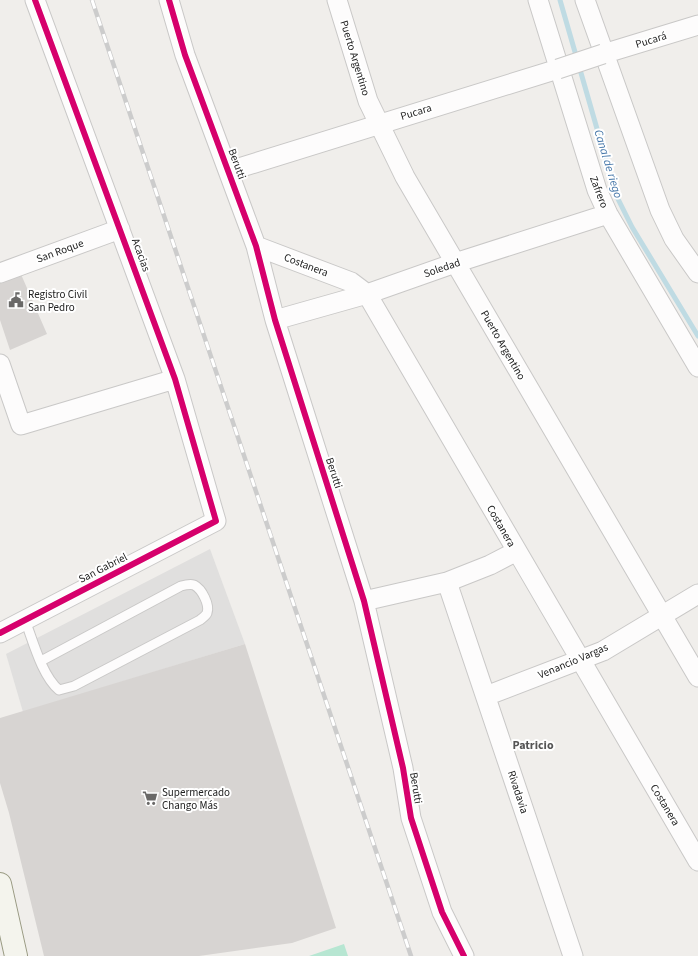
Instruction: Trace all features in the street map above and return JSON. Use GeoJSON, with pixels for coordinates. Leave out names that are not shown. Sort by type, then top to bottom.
{"type":"FeatureCollection","features":[{"type":"Feature","properties":{"kind":"main road"},"geometry":{"type":"LineString","coordinates":[[0,884],[16,956]]}},
{"type":"Feature","properties":{"kind":"street","name":"Acacias"},"geometry":{"type":"LineString","coordinates":[[35,0],[175,379],[216,521]]}},
{"type":"Feature","properties":{"kind":"street","name":"Berutti"},"geometry":{"type":"LineString","coordinates":[[169,0],[185,55],[256,246],[275,320],[364,601],[403,768],[411,818],[442,912],[464,956]]}},
{"type":"Feature","properties":{"kind":"street","name":"Puerto Argentino"},"geometry":{"type":"LineString","coordinates":[[337,0],[368,101],[404,177],[698,677]]}},
{"type":"Feature","properties":{"kind":"street","name":"Zafrero"},"geometry":{"type":"LineString","coordinates":[[538,0],[597,190],[608,214],[698,368]]}},
{"type":"Feature","properties":{"kind":"street"},"geometry":{"type":"LineString","coordinates":[[585,0],[660,210],[674,239],[698,273]]}},
{"type":"Feature","properties":{"kind":"street","name":"Pucará"},"geometry":{"type":"LineString","coordinates":[[604,54],[698,25]]}},
{"type":"Feature","properties":{"kind":"street","name":"Pucara"},"geometry":{"type":"LineString","coordinates":[[229,171],[604,54]]}},
{"type":"Feature","properties":{"kind":"street","name":"Soledad"},"geometry":{"type":"LineString","coordinates":[[275,320],[367,294],[455,263],[608,214]]}},
{"type":"Feature","properties":{"kind":"street","name":"San Roque"},"geometry":{"type":"LineString","coordinates":[[0,273],[120,229]]}},
{"type":"Feature","properties":{"kind":"street","name":"Costanera"},"geometry":{"type":"LineString","coordinates":[[256,246],[351,282],[367,294],[515,552],[698,861]]}},
{"type":"Feature","properties":{"kind":"street"},"geometry":{"type":"LineString","coordinates":[[0,364],[21,425],[175,379]]}},
{"type":"Feature","properties":{"kind":"street","name":"San Gabriel"},"geometry":{"type":"LineString","coordinates":[[0,633],[216,521]]}},
{"type":"Feature","properties":{"kind":"street"},"geometry":{"type":"LineString","coordinates":[[364,601],[447,582],[490,566],[515,552]]}},
{"type":"Feature","properties":{"kind":"street","name":"Rivadavia"},"geometry":{"type":"LineString","coordinates":[[447,582],[573,956]]}},
{"type":"Feature","properties":{"kind":"street","name":"Venancio Vargas"},"geometry":{"type":"LineString","coordinates":[[486,696],[603,651],[698,594]]}},
{"type":"Feature","properties":{"kind":"lane"},"geometry":{"type":"LineString","coordinates":[[25,620],[41,661],[50,683],[59,690],[74,686],[200,620],[206,615],[208,608],[200,590],[195,586],[181,586],[41,661]]}},
{"type":"Feature","properties":{"kind":"green space"},"geometry":{"type":"Polygon","coordinates":[[[344,944],[348,956],[309,956],[344,944]]]}},
{"type":"Feature","properties":{"kind":"shaded area"},"geometry":{"type":"Polygon","coordinates":[[[210,549],[245,644],[23,712],[6,654],[210,549]]]}},
{"type":"Feature","properties":{"kind":"building","name":"Registro Civil San Pedro"},"geometry":{"type":"Polygon","coordinates":[[[20,272],[47,334],[10,350],[0,320],[0,280],[20,272]]]}},
{"type":"Feature","properties":{"kind":"building","name":"Supermercado Chango Más"},"geometry":{"type":"Polygon","coordinates":[[[245,644],[336,928],[292,943],[199,956],[44,956],[9,813],[0,783],[0,718],[245,644]]]}},
{"type":"Feature","properties":{"kind":"waterway","name":"Canal de riego"},"geometry":{"type":"LineString","coordinates":[[560,0],[577,59]]}},
{"type":"Feature","properties":{"kind":"waterway","name":"Canal de riego"},"geometry":{"type":"LineString","coordinates":[[579,66],[616,195],[632,227],[698,336]]}},
{"type":"Feature","properties":{"kind":"railway"},"geometry":{"type":"LineString","coordinates":[[92,0],[411,956]]}},
{"type":"Feature","properties":{"kind":"cycle path"},"geometry":{"type":"LineString","coordinates":[[0,633],[216,521],[175,379],[35,0]]}},
{"type":"Feature","properties":{"kind":"cycle path"},"geometry":{"type":"LineString","coordinates":[[169,0],[185,55],[256,246],[275,320],[364,601],[403,768],[411,818],[442,912],[464,956]]}},
{"type":"Feature","properties":{"kind":"place","name":"Registro Civil San Pedro"},"geometry":{"type":"Point","coordinates":[16,300]}},
{"type":"Feature","properties":{"kind":"place","name":"Supermercado Chango Más"},"geometry":{"type":"Point","coordinates":[150,798]}},
{"type":"Feature","properties":{"kind":"district","name":"Patricio"},"geometry":{"type":"Point","coordinates":[533,745]}}]}
